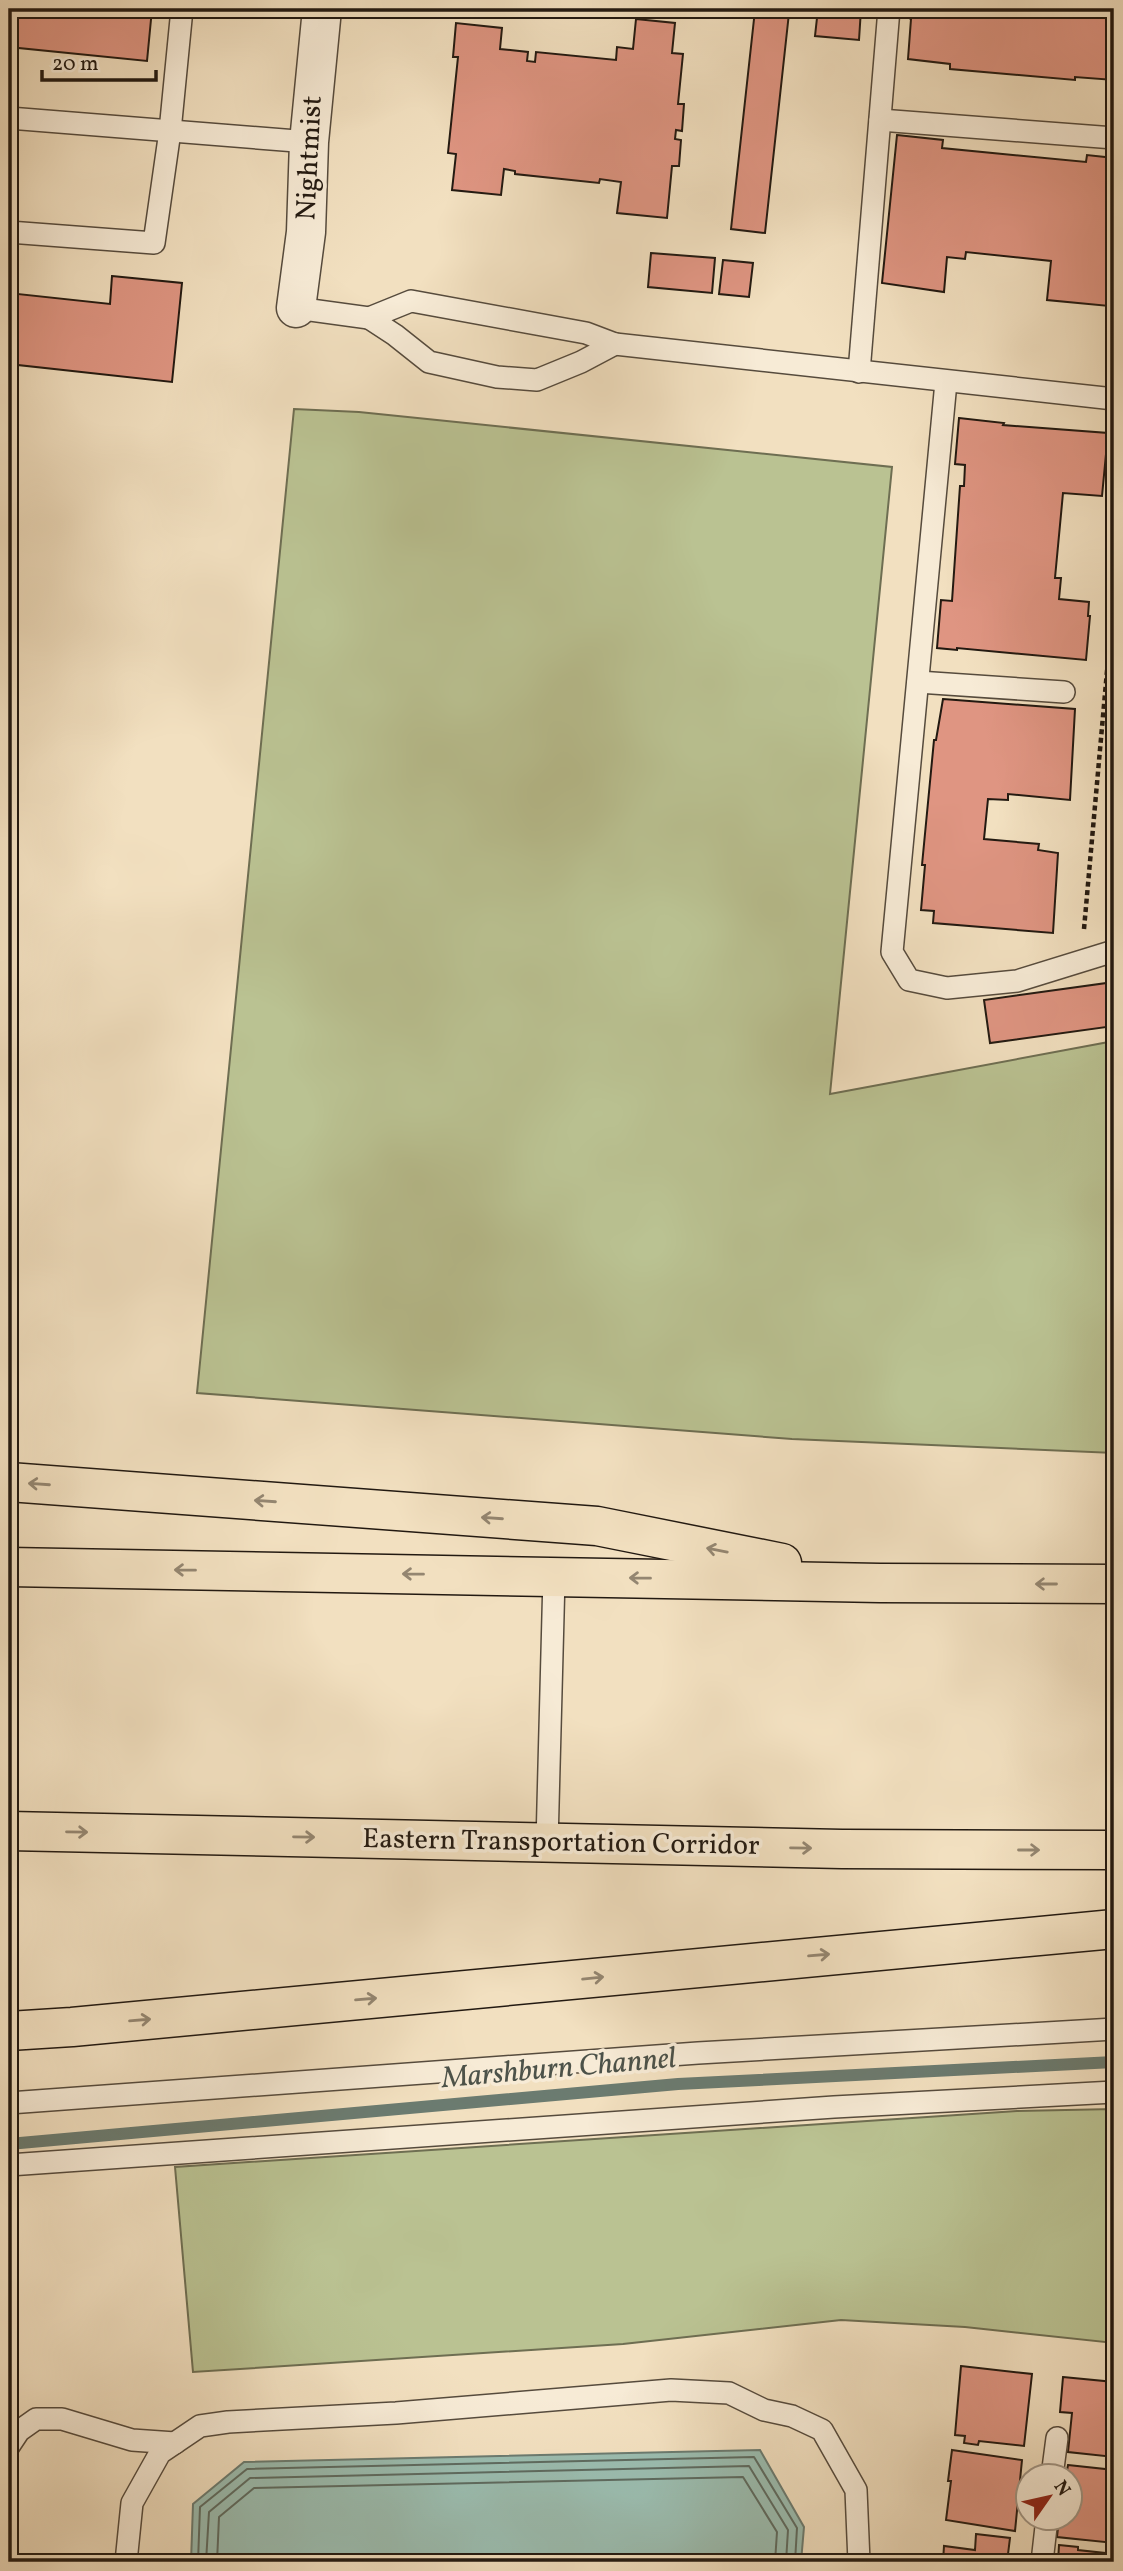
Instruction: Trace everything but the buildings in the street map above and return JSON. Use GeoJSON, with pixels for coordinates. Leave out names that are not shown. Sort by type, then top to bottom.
{"type":"FeatureCollection","features":[{"type":"Feature","properties":{"kind":"highway"},"geometry":{"type":"LineString","coordinates":[[9,1482],[597,1526],[880,1583]]}},
{"type":"Feature","properties":{"kind":"highway"},"geometry":{"type":"LineString","coordinates":[[9,1567],[880,1583],[1114,1584]]}},
{"type":"Feature","properties":{"kind":"highway","name":"Eastern Transportation Corridor"},"geometry":{"type":"LineString","coordinates":[[9,1831],[842,1849],[1114,1850]]}},
{"type":"Feature","properties":{"kind":"highway"},"geometry":{"type":"LineString","coordinates":[[9,2031],[1114,1929]]}},
{"type":"Feature","properties":{"kind":"street","name":"Nightmist"},"geometry":{"type":"LineString","coordinates":[[296,308],[306,232],[309,142],[322,9]]}},
{"type":"Feature","properties":{"kind":"lane"},"geometry":{"type":"LineString","coordinates":[[9,232],[153,243],[170,131],[182,9]]}},
{"type":"Feature","properties":{"kind":"lane"},"geometry":{"type":"LineString","coordinates":[[859,372],[889,9]]}},
{"type":"Feature","properties":{"kind":"lane"},"geometry":{"type":"LineString","coordinates":[[9,118],[309,142]]}},
{"type":"Feature","properties":{"kind":"lane"},"geometry":{"type":"LineString","coordinates":[[880,120],[1114,138]]}},
{"type":"Feature","properties":{"kind":"lane"},"geometry":{"type":"LineString","coordinates":[[369,318],[411,301],[586,333],[615,344],[1114,399]]}},
{"type":"Feature","properties":{"kind":"lane"},"geometry":{"type":"LineString","coordinates":[[296,308],[369,318],[429,362],[497,377],[537,380],[615,344]]}},
{"type":"Feature","properties":{"kind":"lane"},"geometry":{"type":"LineString","coordinates":[[946,382],[892,952],[909,980],[947,988],[1017,981],[1114,951]]}},
{"type":"Feature","properties":{"kind":"lane"},"geometry":{"type":"LineString","coordinates":[[918,682],[1064,692]]}},
{"type":"Feature","properties":{"kind":"lane"},"geometry":{"type":"LineString","coordinates":[[547,1843],[554,1577]]}},
{"type":"Feature","properties":{"kind":"lane"},"geometry":{"type":"LineString","coordinates":[[9,2103],[684,2054],[1114,2029]]}},
{"type":"Feature","properties":{"kind":"lane"},"geometry":{"type":"LineString","coordinates":[[9,2165],[807,2108],[1114,2092]]}},
{"type":"Feature","properties":{"kind":"lane"},"geometry":{"type":"LineString","coordinates":[[126,2562],[132,2502],[160,2454],[200,2426],[228,2421],[396,2413],[671,2390],[729,2393],[764,2410],[792,2416],[822,2430],[856,2490],[859,2562]]}},
{"type":"Feature","properties":{"kind":"lane"},"geometry":{"type":"LineString","coordinates":[[9,2446],[19,2431],[36,2419],[62,2419],[132,2440],[175,2443]]}},
{"type":"Feature","properties":{"kind":"lane"},"geometry":{"type":"LineString","coordinates":[[1054,2462],[1057,2438]]}},
{"type":"Feature","properties":{"kind":"lane"},"geometry":{"type":"LineString","coordinates":[[1042,2562],[1045,2532]]}},
{"type":"Feature","properties":{"kind":"path"},"geometry":{"type":"LineString","coordinates":[[1081,961],[1108,660],[1114,661]]}},
{"type":"Feature","properties":{"kind":"green space"},"geometry":{"type":"Polygon","coordinates":[[[294,409],[359,412],[892,467],[830,1094],[1114,1041],[1114,1453],[792,1439],[197,1393],[294,409]]]}},
{"type":"Feature","properties":{"kind":"green space"},"geometry":{"type":"Polygon","coordinates":[[[1114,2109],[1114,2343],[965,2327],[841,2320],[623,2344],[193,2372],[175,2167],[1017,2111],[1114,2109]]]}},
{"type":"Feature","properties":{"kind":"water"},"geometry":{"type":"Polygon","coordinates":[[[760,2450],[804,2527],[801,2562],[191,2562],[193,2504],[244,2462],[760,2450]]]}},
{"type":"Feature","properties":{"kind":"waterway","name":"Marshburn Channel"},"geometry":{"type":"LineString","coordinates":[[9,2144],[678,2084],[1114,2062]]}}]}
